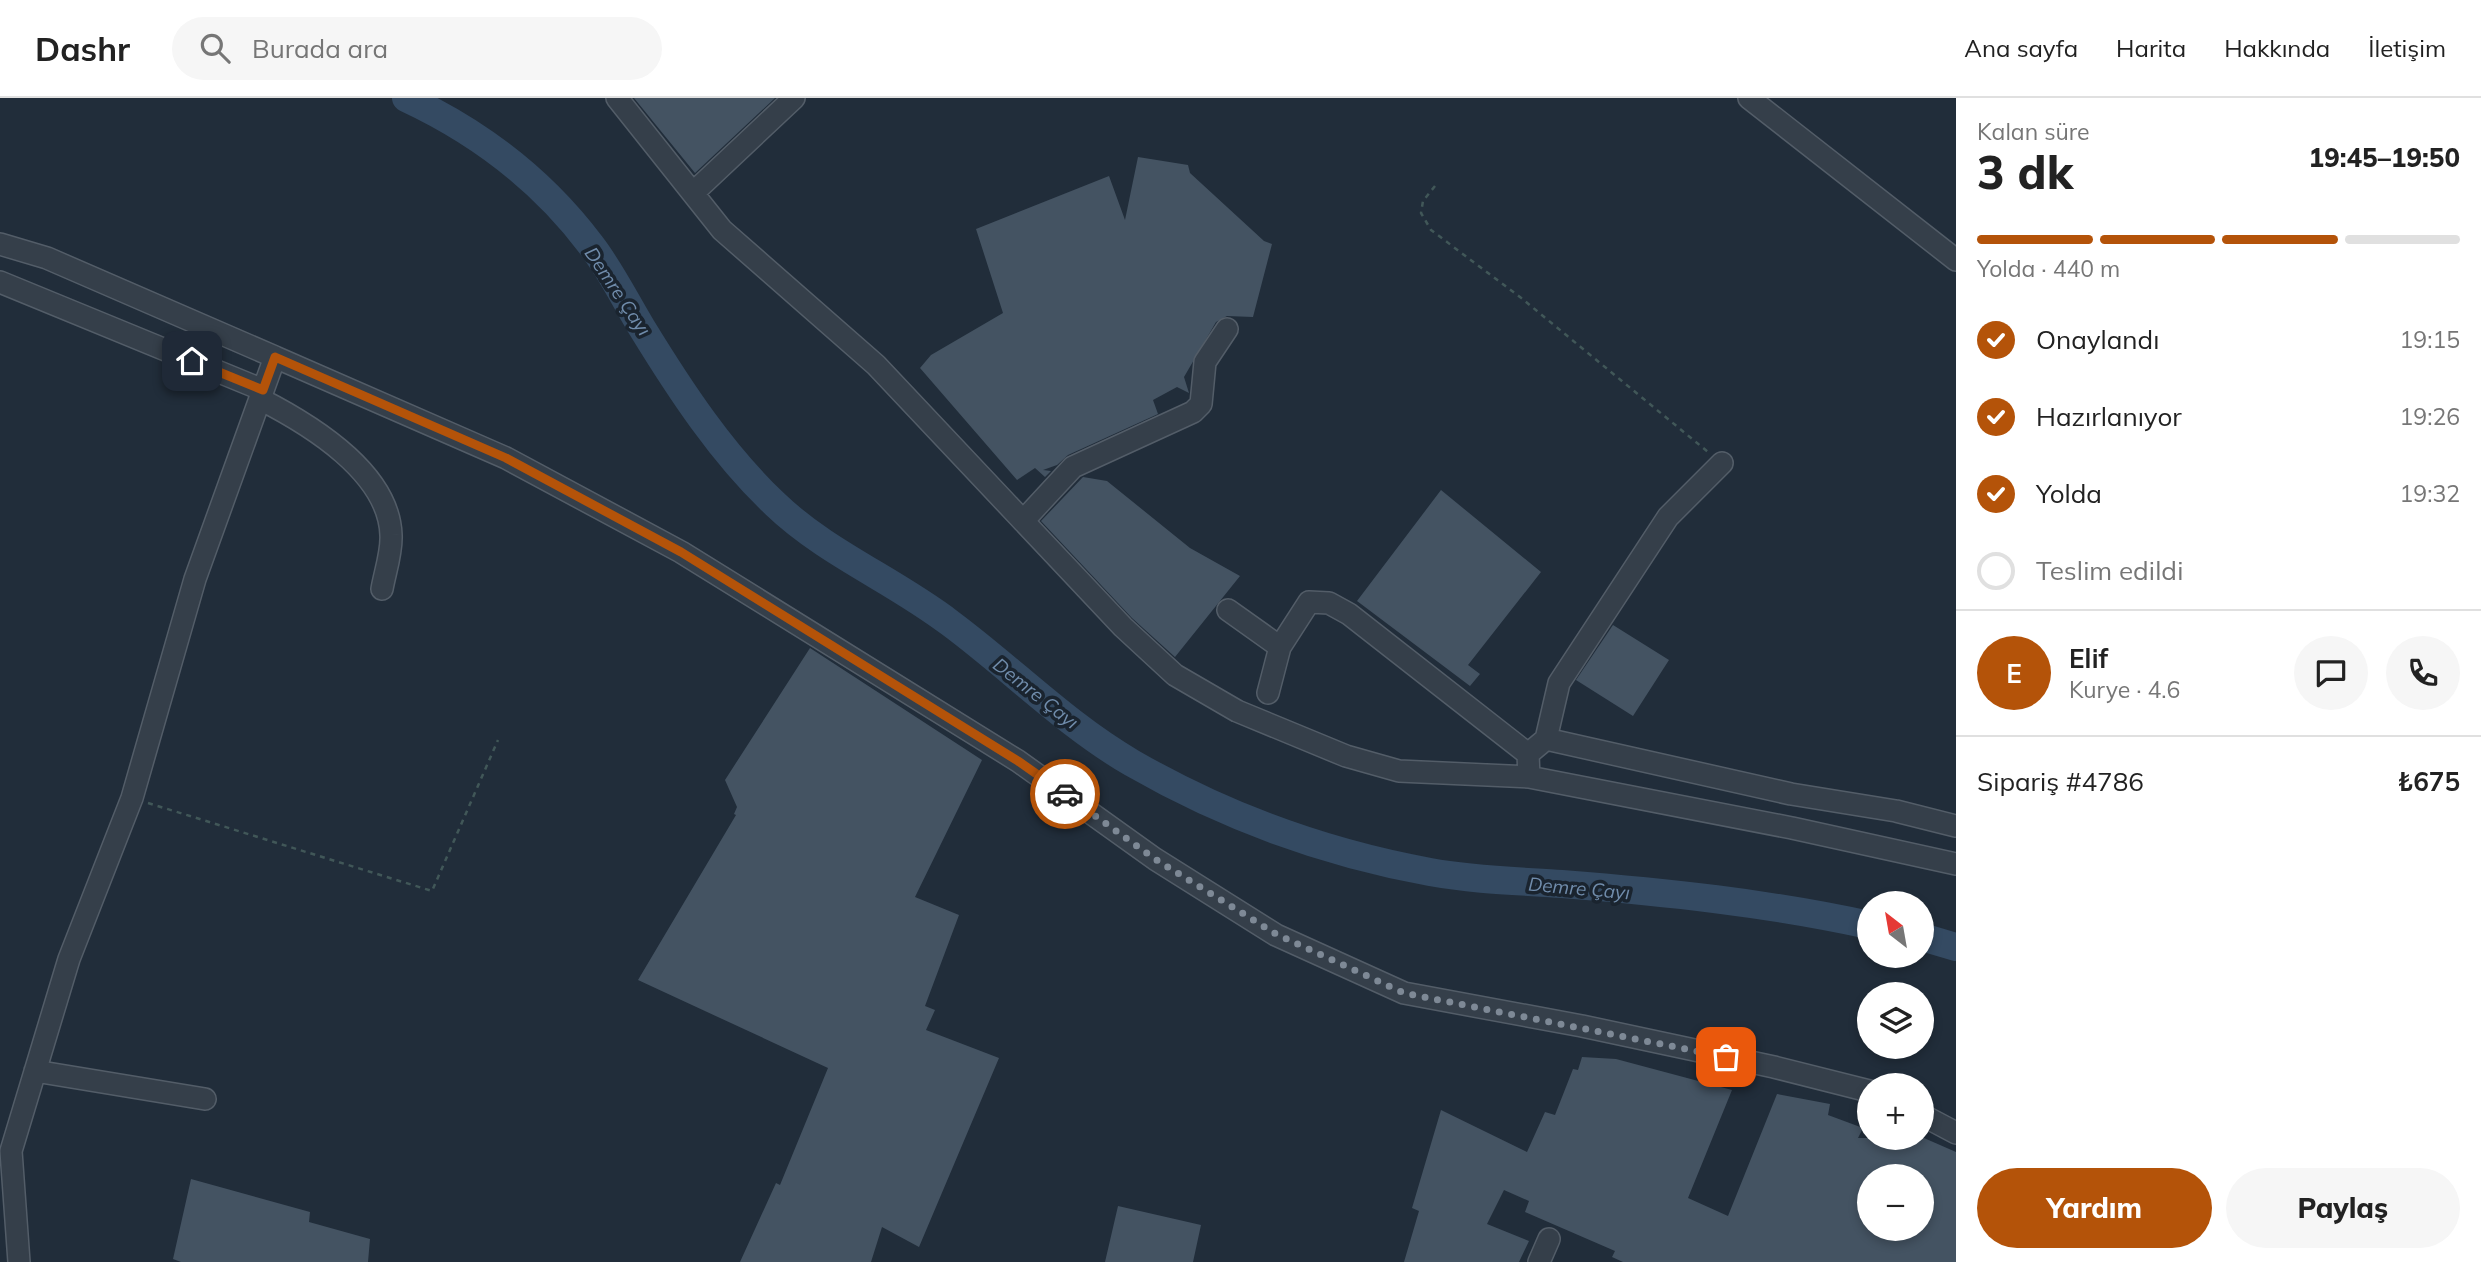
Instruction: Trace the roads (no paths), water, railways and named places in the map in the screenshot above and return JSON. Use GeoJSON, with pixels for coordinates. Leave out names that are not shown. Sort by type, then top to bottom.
{"type":"FeatureCollection","features":[{"type":"Feature","properties":{"kind":"street"},"geometry":{"type":"LineString","coordinates":[[617,98],[722,230],[876,365],[1123,627],[1166,667],[1237,711],[1346,756],[1399,771],[1529,777],[1792,828],[1956,864]]}},
{"type":"Feature","properties":{"kind":"street"},"geometry":{"type":"LineString","coordinates":[[693,193],[794,98]]}},
{"type":"Feature","properties":{"kind":"street"},"geometry":{"type":"LineString","coordinates":[[1749,98],[1956,260]]}},
{"type":"Feature","properties":{"kind":"street"},"geometry":{"type":"LineString","coordinates":[[0,244],[47,258],[506,458],[681,552],[1018,761],[1155,859],[1276,934],[1392,988],[1404,993],[1582,1026],[1761,1064],[1857,1088]]}},
{"type":"Feature","properties":{"kind":"street"},"geometry":{"type":"LineString","coordinates":[[0,282],[262,395],[339,448],[369,482],[387,514],[391,536],[382,589]]}},
{"type":"Feature","properties":{"kind":"street"},"geometry":{"type":"LineString","coordinates":[[1023,521],[1073,467],[1193,412],[1201,404],[1205,362],[1227,329]]}},
{"type":"Feature","properties":{"kind":"street"},"geometry":{"type":"LineString","coordinates":[[19,1262],[6,1150],[35,1071],[69,959],[132,798],[195,579],[275,357]]}},
{"type":"Feature","properties":{"kind":"street"},"geometry":{"type":"LineString","coordinates":[[1528,754],[1546,739],[1559,682],[1668,517],[1722,463]]}},
{"type":"Feature","properties":{"kind":"street"},"geometry":{"type":"LineString","coordinates":[[1268,693],[1280,646],[1309,602],[1329,603],[1349,614],[1528,754],[1529,777]]}},
{"type":"Feature","properties":{"kind":"street"},"geometry":{"type":"LineString","coordinates":[[1228,610],[1280,646]]}},
{"type":"Feature","properties":{"kind":"street"},"geometry":{"type":"LineString","coordinates":[[1546,739],[1791,794],[1896,811],[1956,826]]}},
{"type":"Feature","properties":{"kind":"street"},"geometry":{"type":"LineString","coordinates":[[35,1071],[205,1099]]}},
{"type":"Feature","properties":{"kind":"street"},"geometry":{"type":"LineString","coordinates":[[1934,1121],[1956,1133]]}},
{"type":"Feature","properties":{"kind":"street"},"geometry":{"type":"LineString","coordinates":[[1539,1262],[1549,1239]]}},
{"type":"Feature","properties":{"kind":"waterway","name":"Demre Çayı"},"geometry":{"type":"LineString","coordinates":[[406,98],[484,142],[530,179],[572,221],[605,265],[687,398],[737,464],[775,504],[838,552],[950,623],[1061,714],[1132,763],[1239,816],[1314,843],[1391,864],[1463,877],[1716,899],[1857,923]]}},
{"type":"Feature","properties":{"kind":"waterway","name":"Demre Çayı"},"geometry":{"type":"LineString","coordinates":[[1934,941],[1956,947]]}}]}
